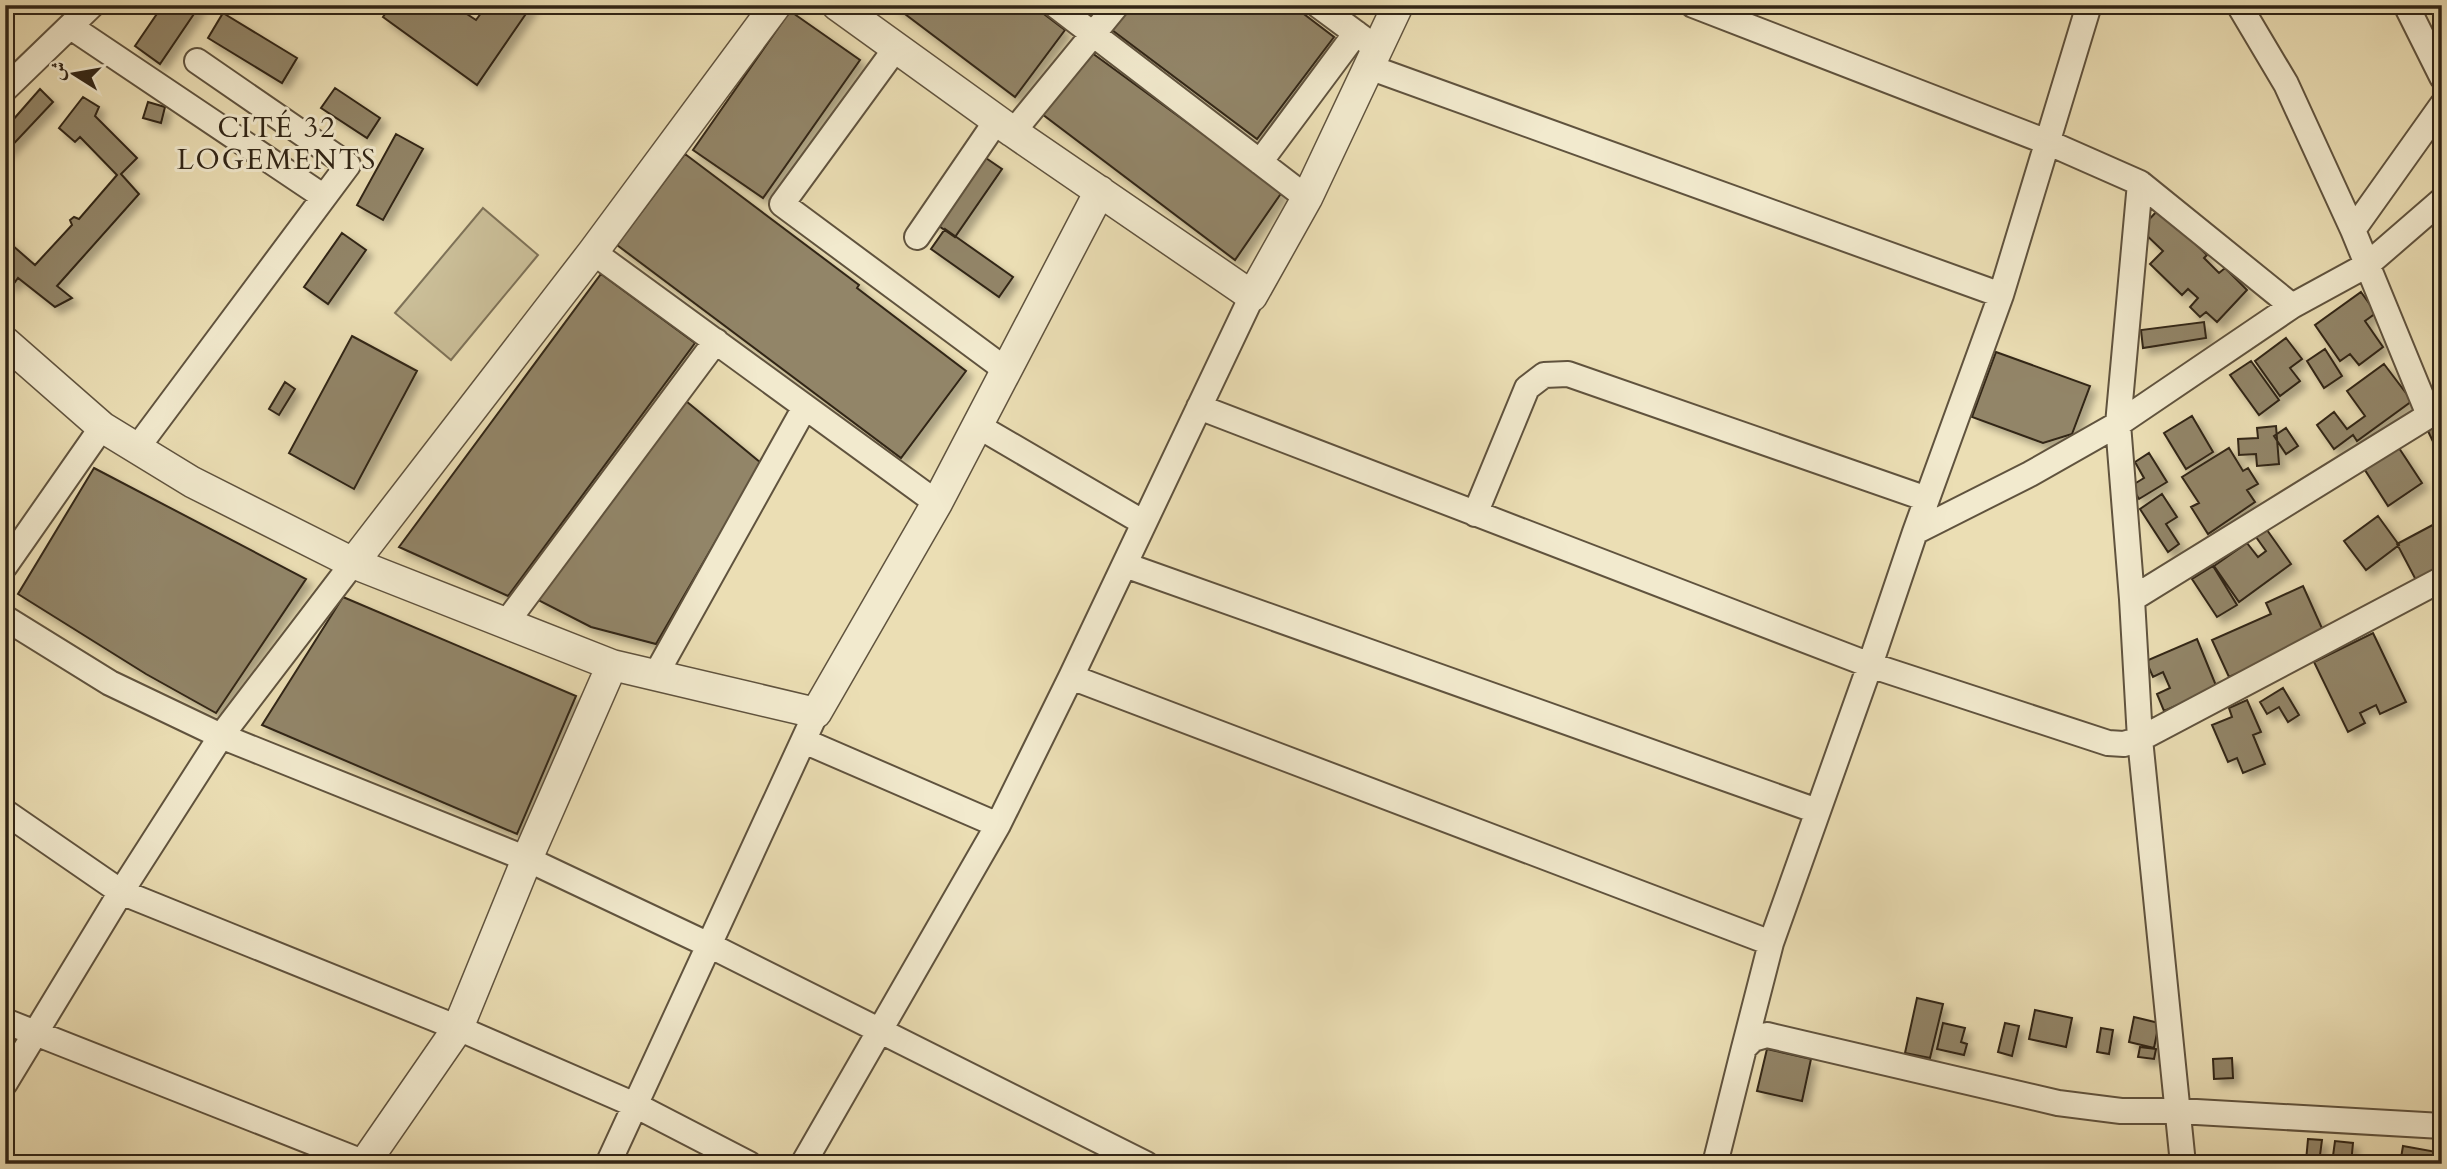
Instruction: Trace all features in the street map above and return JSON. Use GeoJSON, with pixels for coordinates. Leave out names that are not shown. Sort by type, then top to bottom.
{"type":"FeatureCollection","features":[{"type":"Feature","properties":{"kind":"street"},"geometry":{"type":"LineString","coordinates":[[5,89],[92,5]]}},
{"type":"Feature","properties":{"kind":"street"},"geometry":{"type":"LineString","coordinates":[[5,1083],[121,892],[221,736],[593,252],[776,5]]}},
{"type":"Feature","properties":{"kind":"street"},"geometry":{"type":"LineString","coordinates":[[837,5],[1005,126],[1252,296]]}},
{"type":"Feature","properties":{"kind":"street"},"geometry":{"type":"LineString","coordinates":[[1055,5],[1307,198]]}},
{"type":"Feature","properties":{"kind":"street"},"geometry":{"type":"LineString","coordinates":[[917,237],[1005,126],[1094,35],[1117,5]]}},
{"type":"Feature","properties":{"kind":"street"},"geometry":{"type":"LineString","coordinates":[[1318,5],[1367,50],[2001,295]]}},
{"type":"Feature","properties":{"kind":"street"},"geometry":{"type":"LineString","coordinates":[[1260,162],[1367,50],[1398,5]]}},
{"type":"Feature","properties":{"kind":"street"},"geometry":{"type":"LineString","coordinates":[[1693,5],[2047,142],[2140,183],[2292,306]]}},
{"type":"Feature","properties":{"kind":"street"},"geometry":{"type":"LineString","coordinates":[[1715,1164],[1771,943],[2001,295],[2089,5]]}},
{"type":"Feature","properties":{"kind":"street"},"geometry":{"type":"LineString","coordinates":[[2132,599],[2436,412],[2286,84],[2239,5]]}},
{"type":"Feature","properties":{"kind":"street"},"geometry":{"type":"LineString","coordinates":[[2406,5],[2442,77]]}},
{"type":"Feature","properties":{"kind":"street"},"geometry":{"type":"LineString","coordinates":[[71,27],[324,197]]}},
{"type":"Feature","properties":{"kind":"street"},"geometry":{"type":"LineString","coordinates":[[896,48],[782,204],[1006,370]]}},
{"type":"Feature","properties":{"kind":"street"},"geometry":{"type":"LineString","coordinates":[[803,1164],[998,825],[1072,677],[1252,296],[1307,198],[1367,50]]}},
{"type":"Feature","properties":{"kind":"street"},"geometry":{"type":"LineString","coordinates":[[137,448],[348,165],[197,61]]}},
{"type":"Feature","properties":{"kind":"street"},"geometry":{"type":"LineString","coordinates":[[2353,230],[2442,105]]}},
{"type":"Feature","properties":{"kind":"street"},"geometry":{"type":"LineString","coordinates":[[2140,183],[2118,424],[2140,739],[2183,1164]]}},
{"type":"Feature","properties":{"kind":"street"},"geometry":{"type":"LineString","coordinates":[[608,1164],[817,713],[937,503],[1100,191]]}},
{"type":"Feature","properties":{"kind":"street"},"geometry":{"type":"LineString","coordinates":[[1915,532],[2030,474],[2118,424],[2292,306],[2367,265],[2442,200]]}},
{"type":"Feature","properties":{"kind":"street"},"geometry":{"type":"LineString","coordinates":[[593,252],[937,503]]}},
{"type":"Feature","properties":{"kind":"street"},"geometry":{"type":"LineString","coordinates":[[506,623],[716,341]]}},
{"type":"Feature","properties":{"kind":"street"},"geometry":{"type":"LineString","coordinates":[[5,342],[102,427],[192,482],[354,563],[612,665],[817,713]]}},
{"type":"Feature","properties":{"kind":"street"},"geometry":{"type":"LineString","coordinates":[[1475,514],[1527,388],[1544,375],[1568,374],[1927,499]]}},
{"type":"Feature","properties":{"kind":"street"},"geometry":{"type":"LineString","coordinates":[[655,676],[805,407]]}},
{"type":"Feature","properties":{"kind":"street"},"geometry":{"type":"LineString","coordinates":[[1199,407],[1870,665],[2108,743],[2124,744],[2140,739],[2442,579]]}},
{"type":"Feature","properties":{"kind":"street"},"geometry":{"type":"LineString","coordinates":[[978,426],[1144,523]]}},
{"type":"Feature","properties":{"kind":"street"},"geometry":{"type":"LineString","coordinates":[[5,566],[102,427]]}},
{"type":"Feature","properties":{"kind":"street"},"geometry":{"type":"LineString","coordinates":[[1125,565],[1817,811]]}},
{"type":"Feature","properties":{"kind":"street"},"geometry":{"type":"LineString","coordinates":[[5,618],[110,683],[221,736],[527,859],[882,1030],[1146,1164]]}},
{"type":"Feature","properties":{"kind":"street"},"geometry":{"type":"LineString","coordinates":[[5,1021],[365,1163],[458,1028],[527,859],[612,665]]}},
{"type":"Feature","properties":{"kind":"street"},"geometry":{"type":"LineString","coordinates":[[1072,677],[1771,943]]}},
{"type":"Feature","properties":{"kind":"street"},"geometry":{"type":"LineString","coordinates":[[804,741],[998,825]]}},
{"type":"Feature","properties":{"kind":"street"},"geometry":{"type":"LineString","coordinates":[[5,812],[121,892],[458,1028],[635,1105],[749,1164]]}},
{"type":"Feature","properties":{"kind":"street"},"geometry":{"type":"LineString","coordinates":[[1744,1048],[1754,1040],[1768,1035],[2058,1103],[2121,1111],[2179,1111],[2442,1126]]}},
{"type":"Feature","properties":{"kind":"shaded area"},"geometry":{"type":"Polygon","coordinates":[[[483,208],[538,255],[451,360],[395,313],[483,208]]]}},
{"type":"Feature","properties":{"kind":"building"},"geometry":{"type":"Polygon","coordinates":[[[163,5],[200,5],[160,64],[135,46],[163,5]]]}},
{"type":"Feature","properties":{"kind":"building"},"geometry":{"type":"Polygon","coordinates":[[[391,5],[453,5],[476,20],[487,5],[532,5],[477,85],[383,17],[391,5]]]}},
{"type":"Feature","properties":{"kind":"building"},"geometry":{"type":"Polygon","coordinates":[[[893,5],[1032,5],[1065,30],[1015,97],[893,5]]]}},
{"type":"Feature","properties":{"kind":"building"},"geometry":{"type":"Polygon","coordinates":[[[1131,5],[1292,5],[1334,37],[1257,139],[1112,30],[1131,5]]]}},
{"type":"Feature","properties":{"kind":"building"},"geometry":{"type":"Polygon","coordinates":[[[790,11],[860,60],[763,198],[693,150],[790,11]]]}},
{"type":"Feature","properties":{"kind":"building"},"geometry":{"type":"Polygon","coordinates":[[[223,13],[297,58],[282,83],[208,38],[223,13]]]}},
{"type":"Feature","properties":{"kind":"building"},"geometry":{"type":"Polygon","coordinates":[[[1088,50],[1282,192],[1235,260],[1042,114],[1088,50]]]}},
{"type":"Feature","properties":{"kind":"building"},"geometry":{"type":"Polygon","coordinates":[[[335,88],[380,118],[367,138],[321,108],[335,88]]]}},
{"type":"Feature","properties":{"kind":"building"},"geometry":{"type":"Polygon","coordinates":[[[40,89],[53,102],[5,153],[5,129],[40,89]]]}},
{"type":"Feature","properties":{"kind":"building"},"geometry":{"type":"Polygon","coordinates":[[[83,97],[99,107],[95,116],[137,158],[121,174],[139,194],[57,286],[72,298],[55,307],[18,278],[12,286],[5,281],[5,239],[35,265],[72,225],[70,220],[74,217],[79,219],[117,175],[80,137],[75,142],[59,128],[83,97]]]}},
{"type":"Feature","properties":{"kind":"building"},"geometry":{"type":"Polygon","coordinates":[[[148,102],[165,107],[161,123],[143,118],[148,102]]]}},
{"type":"Feature","properties":{"kind":"building"},"geometry":{"type":"Polygon","coordinates":[[[396,134],[423,149],[383,220],[357,205],[396,134]]]}},
{"type":"Feature","properties":{"kind":"building"},"geometry":{"type":"Polygon","coordinates":[[[685,154],[859,285],[857,288],[966,371],[901,458],[617,245],[685,154]]]}},
{"type":"Feature","properties":{"kind":"building"},"geometry":{"type":"Polygon","coordinates":[[[980,154],[1002,169],[955,237],[933,222],[980,154]]]}},
{"type":"Feature","properties":{"kind":"building"},"geometry":{"type":"Polygon","coordinates":[[[2159,209],[2207,255],[2204,258],[2219,273],[2225,268],[2247,290],[2217,322],[2206,312],[2200,317],[2190,307],[2198,298],[2188,289],[2182,295],[2150,264],[2163,251],[2140,229],[2159,209]]]}},
{"type":"Feature","properties":{"kind":"building"},"geometry":{"type":"Polygon","coordinates":[[[945,229],[1013,277],[999,297],[931,249],[945,229]]]}},
{"type":"Feature","properties":{"kind":"building"},"geometry":{"type":"Polygon","coordinates":[[[342,233],[366,250],[328,304],[304,287],[342,233]]]}},
{"type":"Feature","properties":{"kind":"building"},"geometry":{"type":"Polygon","coordinates":[[[601,274],[695,343],[508,596],[399,547],[601,274]]]}},
{"type":"Feature","properties":{"kind":"building"},"geometry":{"type":"Polygon","coordinates":[[[2361,292],[2376,313],[2365,321],[2383,347],[2359,365],[2350,354],[2340,361],[2315,325],[2361,292]]]}},
{"type":"Feature","properties":{"kind":"building"},"geometry":{"type":"Polygon","coordinates":[[[2204,322],[2206,338],[2143,348],[2141,330],[2204,322]]]}},
{"type":"Feature","properties":{"kind":"building"},"geometry":{"type":"Polygon","coordinates":[[[352,336],[417,371],[354,489],[289,453],[352,336]]]}},
{"type":"Feature","properties":{"kind":"building"},"geometry":{"type":"Polygon","coordinates":[[[2286,338],[2302,359],[2290,368],[2300,381],[2280,396],[2255,361],[2286,338]]]}},
{"type":"Feature","properties":{"kind":"building"},"geometry":{"type":"Polygon","coordinates":[[[2325,349],[2342,376],[2324,388],[2307,361],[2325,349]]]}},
{"type":"Feature","properties":{"kind":"building"},"geometry":{"type":"Polygon","coordinates":[[[1996,352],[2090,386],[2072,434],[2043,443],[1972,417],[1996,352]]]}},
{"type":"Feature","properties":{"kind":"building"},"geometry":{"type":"Polygon","coordinates":[[[2251,361],[2279,400],[2259,415],[2230,375],[2251,361]]]}},
{"type":"Feature","properties":{"kind":"building"},"geometry":{"type":"Polygon","coordinates":[[[2384,364],[2412,401],[2357,441],[2353,435],[2334,449],[2317,425],[2334,412],[2347,429],[2365,416],[2347,391],[2384,364]]]}},
{"type":"Feature","properties":{"kind":"building"},"geometry":{"type":"Polygon","coordinates":[[[285,382],[295,389],[279,415],[269,409],[285,382]]]}},
{"type":"Feature","properties":{"kind":"building"},"geometry":{"type":"Polygon","coordinates":[[[686,401],[761,463],[656,644],[591,627],[536,599],[686,401]]]}},
{"type":"Feature","properties":{"kind":"building"},"geometry":{"type":"Polygon","coordinates":[[[2192,416],[2213,452],[2186,469],[2164,433],[2192,416]]]}},
{"type":"Feature","properties":{"kind":"building"},"geometry":{"type":"Polygon","coordinates":[[[2440,423],[2442,445],[2436,448],[2427,429],[2440,423]]]}},
{"type":"Feature","properties":{"kind":"building"},"geometry":{"type":"Polygon","coordinates":[[[2276,426],[2279,464],[2257,466],[2256,454],[2239,455],[2238,439],[2258,438],[2257,428],[2276,426]]]}},
{"type":"Feature","properties":{"kind":"building"},"geometry":{"type":"Polygon","coordinates":[[[2286,428],[2298,446],[2286,454],[2274,436],[2286,428]]]}},
{"type":"Feature","properties":{"kind":"building"},"geometry":{"type":"Polygon","coordinates":[[[2397,445],[2422,483],[2388,506],[2363,467],[2397,445]]]}},
{"type":"Feature","properties":{"kind":"building"},"geometry":{"type":"Polygon","coordinates":[[[2229,448],[2243,471],[2248,468],[2258,484],[2247,490],[2255,502],[2208,534],[2191,507],[2199,503],[2182,477],[2229,448]]]}},
{"type":"Feature","properties":{"kind":"building"},"geometry":{"type":"Polygon","coordinates":[[[2149,453],[2167,482],[2139,499],[2131,486],[2144,478],[2135,462],[2149,453]]]}},
{"type":"Feature","properties":{"kind":"building"},"geometry":{"type":"Polygon","coordinates":[[[94,468],[306,579],[216,713],[146,674],[18,594],[94,468]]]}},
{"type":"Feature","properties":{"kind":"building"},"geometry":{"type":"Polygon","coordinates":[[[2162,494],[2177,517],[2166,524],[2179,544],[2168,552],[2140,509],[2162,494]]]}},
{"type":"Feature","properties":{"kind":"building"},"geometry":{"type":"Polygon","coordinates":[[[2378,516],[2399,545],[2366,570],[2344,541],[2378,516]]]}},
{"type":"Feature","properties":{"kind":"building"},"geometry":{"type":"Polygon","coordinates":[[[2442,520],[2442,569],[2417,582],[2397,544],[2442,520]]]}},
{"type":"Feature","properties":{"kind":"building"},"geometry":{"type":"Polygon","coordinates":[[[2267,530],[2291,564],[2239,602],[2214,566],[2247,543],[2258,557],[2266,551],[2256,537],[2267,530]]]}},
{"type":"Feature","properties":{"kind":"building"},"geometry":{"type":"Polygon","coordinates":[[[2213,566],[2237,605],[2217,617],[2192,579],[2213,566]]]}},
{"type":"Feature","properties":{"kind":"building"},"geometry":{"type":"Polygon","coordinates":[[[2303,586],[2325,635],[2229,677],[2212,640],[2271,614],[2266,603],[2303,586]]]}},
{"type":"Feature","properties":{"kind":"building"},"geometry":{"type":"Polygon","coordinates":[[[343,597],[576,696],[517,834],[262,725],[343,597]]]}},
{"type":"Feature","properties":{"kind":"building"},"geometry":{"type":"Polygon","coordinates":[[[2373,633],[2406,702],[2380,714],[2376,705],[2360,713],[2365,723],[2348,732],[2314,662],[2373,633]]]}},
{"type":"Feature","properties":{"kind":"building"},"geometry":{"type":"Polygon","coordinates":[[[2197,639],[2217,688],[2164,711],[2157,694],[2170,688],[2163,672],[2153,677],[2146,661],[2197,639]]]}},
{"type":"Feature","properties":{"kind":"building"},"geometry":{"type":"Polygon","coordinates":[[[2283,688],[2299,715],[2288,722],[2279,707],[2267,714],[2260,702],[2283,688]]]}},
{"type":"Feature","properties":{"kind":"building"},"geometry":{"type":"Polygon","coordinates":[[[2247,700],[2261,732],[2253,735],[2265,764],[2243,773],[2237,758],[2228,762],[2212,725],[2232,717],[2229,708],[2247,700]]]}},
{"type":"Feature","properties":{"kind":"building"},"geometry":{"type":"Polygon","coordinates":[[[1917,998],[1943,1004],[1930,1058],[1905,1053],[1917,998]]]}},
{"type":"Feature","properties":{"kind":"building"},"geometry":{"type":"Polygon","coordinates":[[[2035,1010],[2072,1018],[2066,1047],[2029,1039],[2035,1010]]]}},
{"type":"Feature","properties":{"kind":"building"},"geometry":{"type":"Polygon","coordinates":[[[2134,1017],[2159,1023],[2154,1048],[2129,1042],[2134,1017]]]}},
{"type":"Feature","properties":{"kind":"building"},"geometry":{"type":"Polygon","coordinates":[[[1943,1023],[1965,1028],[1961,1042],[1967,1044],[1964,1055],[1937,1049],[1943,1023]]]}},
{"type":"Feature","properties":{"kind":"building"},"geometry":{"type":"Polygon","coordinates":[[[2005,1023],[2019,1026],[2012,1056],[1998,1052],[2005,1023]]]}},
{"type":"Feature","properties":{"kind":"building"},"geometry":{"type":"Polygon","coordinates":[[[2101,1028],[2113,1030],[2109,1054],[2097,1052],[2101,1028]]]}},
{"type":"Feature","properties":{"kind":"building"},"geometry":{"type":"Polygon","coordinates":[[[2140,1047],[2156,1049],[2154,1059],[2138,1057],[2140,1047]]]}},
{"type":"Feature","properties":{"kind":"building"},"geometry":{"type":"Polygon","coordinates":[[[1767,1049],[1811,1059],[1802,1101],[1757,1091],[1767,1049]]]}},
{"type":"Feature","properties":{"kind":"building"},"geometry":{"type":"Polygon","coordinates":[[[2232,1058],[2233,1078],[2214,1079],[2213,1059],[2232,1058]]]}},
{"type":"Feature","properties":{"kind":"building"},"geometry":{"type":"Polygon","coordinates":[[[2308,1139],[2322,1140],[2320,1155],[2333,1156],[2335,1141],[2353,1143],[2351,1164],[2281,1164],[2282,1159],[2306,1161],[2308,1139]]]}},
{"type":"Feature","properties":{"kind":"building"},"geometry":{"type":"Polygon","coordinates":[[[2403,1146],[2442,1153],[2442,1164],[2400,1164],[2403,1146]]]}},
{"type":"Feature","properties":{"kind":"district","name":"CITÉ 32 LOGEMENTS"},"geometry":{"type":"Point","coordinates":[277,143]}}]}
